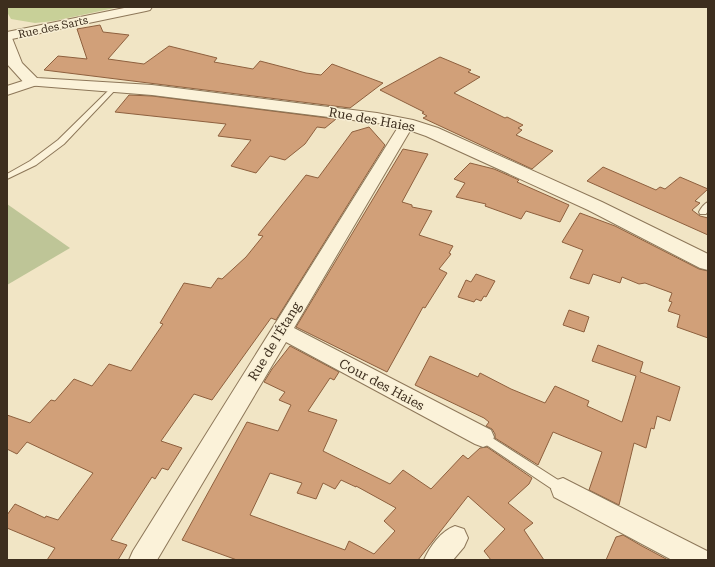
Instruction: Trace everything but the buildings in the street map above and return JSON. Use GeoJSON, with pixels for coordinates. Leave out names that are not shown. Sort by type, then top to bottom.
{"type":"FeatureCollection","features":[{"type":"Feature","properties":{"kind":"street","name":"Rue des Sarts"},"geometry":{"type":"LineString","coordinates":[[7,36],[146,7]]}},
{"type":"Feature","properties":{"kind":"street"},"geometry":{"type":"LineString","coordinates":[[7,42],[15,64],[32,82],[7,91]]}},
{"type":"Feature","properties":{"kind":"street","name":"Rue des Haies"},"geometry":{"type":"LineString","coordinates":[[32,82],[152,90],[377,118],[407,124],[432,132],[588,203],[708,263]]}},
{"type":"Feature","properties":{"kind":"street","name":"Rue de l'Étang"},"geometry":{"type":"LineString","coordinates":[[142,560],[280,330],[407,124]]}},
{"type":"Feature","properties":{"kind":"street","name":"Cour des Haies"},"geometry":{"type":"LineString","coordinates":[[280,330],[483,437]]}},
{"type":"Feature","properties":{"kind":"street"},"geometry":{"type":"LineString","coordinates":[[564,489],[698,560]]}},
{"type":"Feature","properties":{"kind":"street"},"geometry":{"type":"LineString","coordinates":[[437,560],[455,538]]}},
{"type":"Feature","properties":{"kind":"lane"},"geometry":{"type":"LineString","coordinates":[[7,177],[33,163],[61,142],[115,87]]}},
{"type":"Feature","properties":{"kind":"lane"},"geometry":{"type":"LineString","coordinates":[[483,437],[564,489]]}},
{"type":"Feature","properties":{"kind":"green space"},"geometry":{"type":"Polygon","coordinates":[[[7,7],[119,7],[54,21],[35,23],[11,19],[7,12],[7,7]]]}},
{"type":"Feature","properties":{"kind":"green space"},"geometry":{"type":"Polygon","coordinates":[[[7,204],[70,248],[7,285],[7,204]]]}}]}
